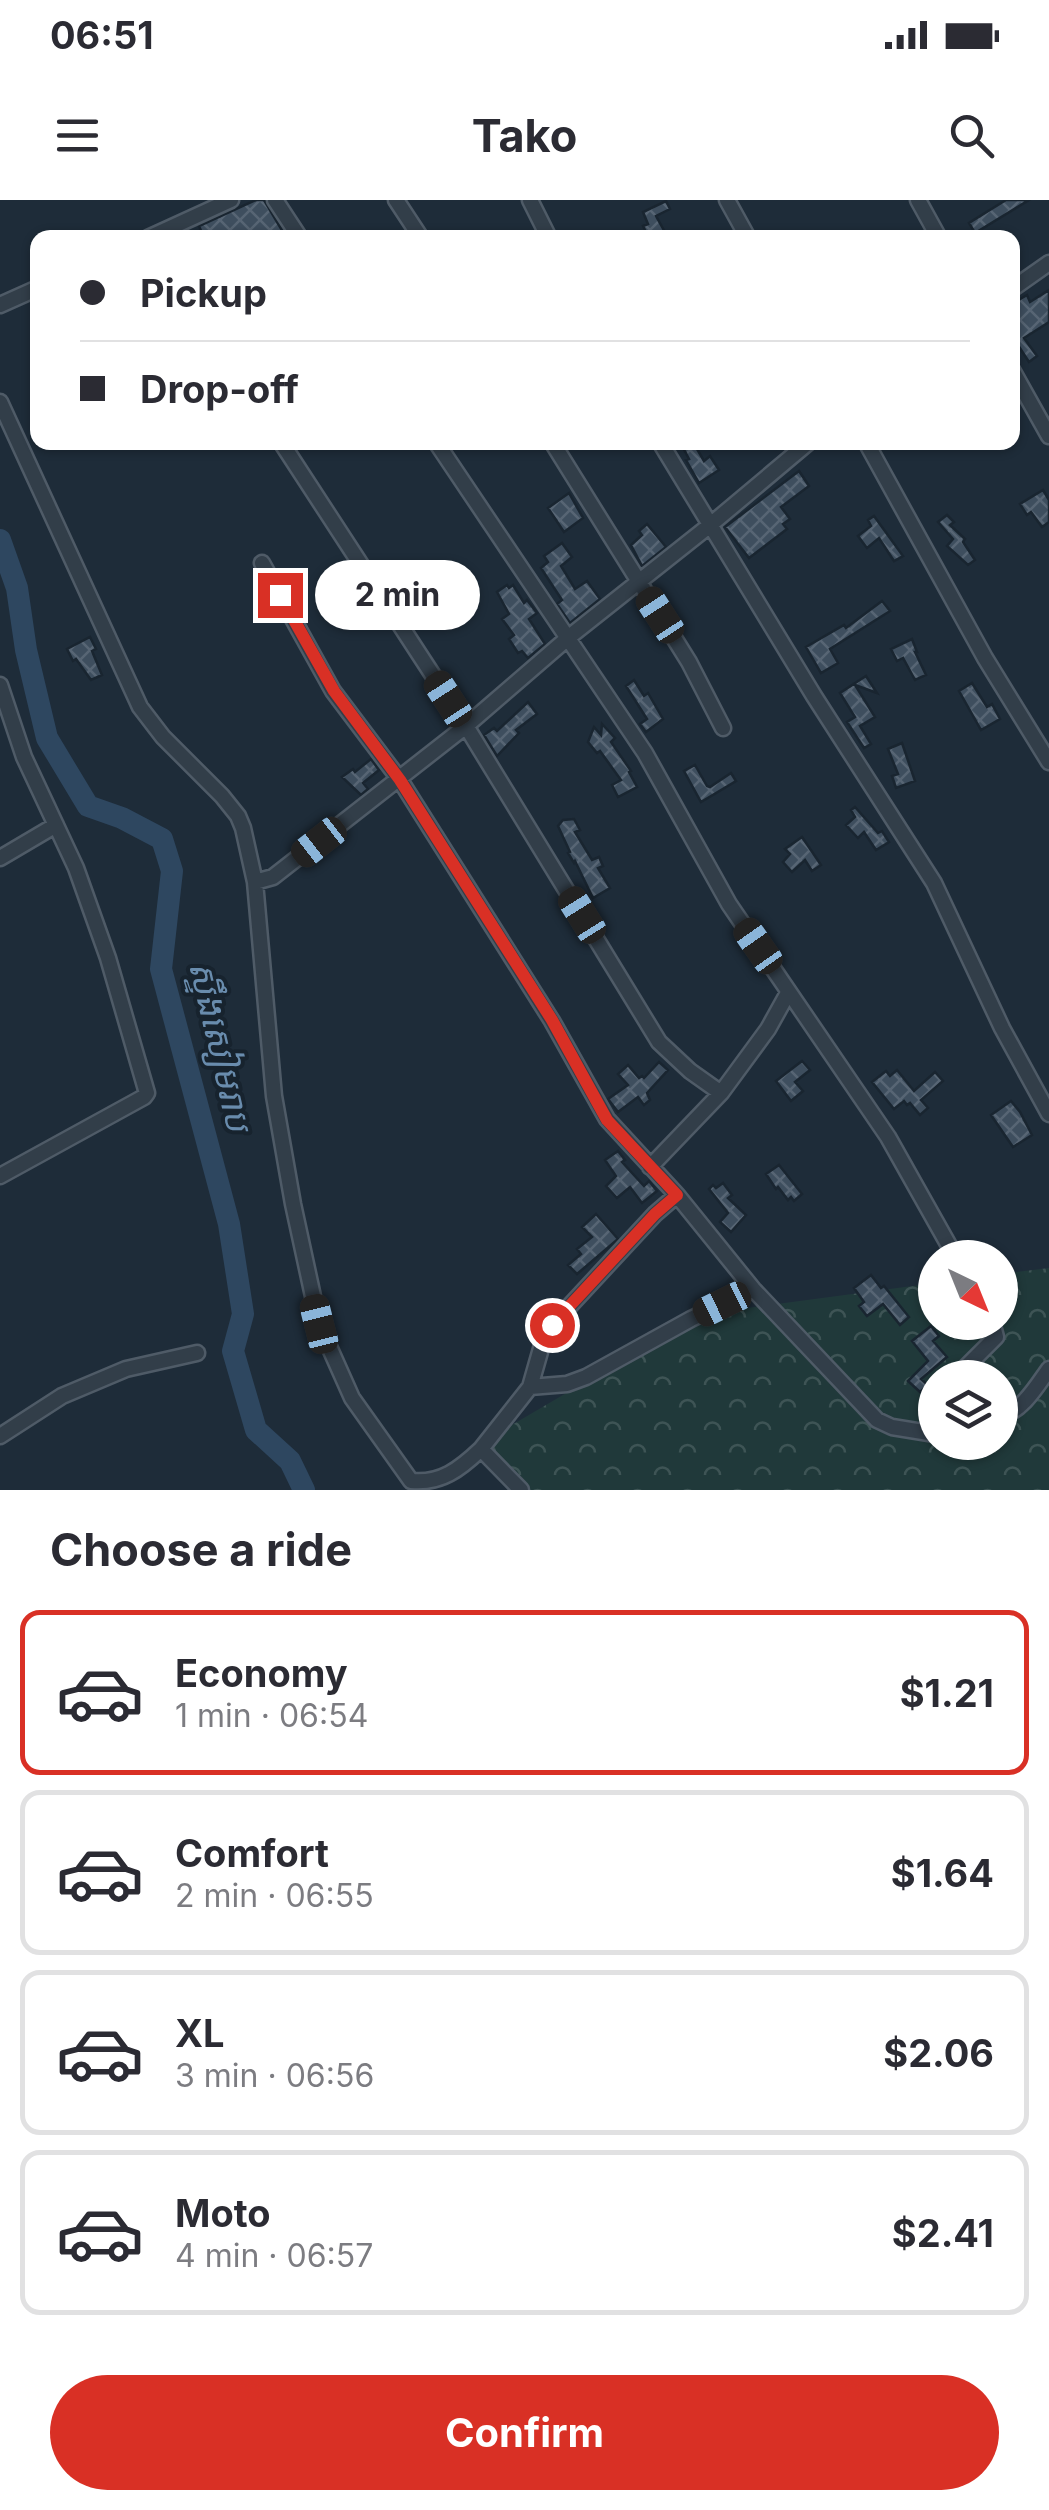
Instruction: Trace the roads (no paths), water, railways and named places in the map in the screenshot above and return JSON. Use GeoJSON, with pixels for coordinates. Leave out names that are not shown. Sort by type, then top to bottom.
{"type":"FeatureCollection","features":[{"type":"Feature","properties":{"kind":"street"},"geometry":{"type":"LineString","coordinates":[[181,230],[231,200]]}},
{"type":"Feature","properties":{"kind":"street"},"geometry":{"type":"LineString","coordinates":[[274,200],[295,230]]}},
{"type":"Feature","properties":{"kind":"street"},"geometry":{"type":"LineString","coordinates":[[396,200],[415,230]]}},
{"type":"Feature","properties":{"kind":"street"},"geometry":{"type":"LineString","coordinates":[[530,200],[546,230]]}},
{"type":"Feature","properties":{"kind":"street"},"geometry":{"type":"LineString","coordinates":[[727,200],[744,230]]}},
{"type":"Feature","properties":{"kind":"street"},"geometry":{"type":"LineString","coordinates":[[918,200],[934,230]]}},
{"type":"Feature","properties":{"kind":"street"},"geometry":{"type":"LineString","coordinates":[[1020,284],[1049,264]]}},
{"type":"Feature","properties":{"kind":"street"},"geometry":{"type":"LineString","coordinates":[[0,305],[30,292]]}},
{"type":"Feature","properties":{"kind":"street"},"geometry":{"type":"LineString","coordinates":[[1020,384],[1049,436]]}},
{"type":"Feature","properties":{"kind":"street"},"geometry":{"type":"LineString","coordinates":[[0,402],[140,707],[238,816],[255,882],[274,1096],[313,1301],[327,1347],[352,1398],[411,1481],[446,1476],[481,1448],[530,1386],[552,1325],[677,1195]]}},
{"type":"Feature","properties":{"kind":"street"},"geometry":{"type":"LineString","coordinates":[[286,450],[466,726],[659,1042],[690,1071],[722,1093]]}},
{"type":"Feature","properties":{"kind":"street"},"geometry":{"type":"LineString","coordinates":[[441,450],[644,754],[729,904],[888,1138],[946,1240]]}},
{"type":"Feature","properties":{"kind":"street"},"geometry":{"type":"LineString","coordinates":[[557,450],[689,662],[723,728]]}},
{"type":"Feature","properties":{"kind":"street"},"geometry":{"type":"LineString","coordinates":[[665,450],[814,696],[934,883],[985,994],[1049,1114]]}},
{"type":"Feature","properties":{"kind":"street"},"geometry":{"type":"LineString","coordinates":[[255,882],[274,877],[400,780],[799,450]]}},
{"type":"Feature","properties":{"kind":"street"},"geometry":{"type":"LineString","coordinates":[[870,450],[985,658],[1049,762]]}},
{"type":"Feature","properties":{"kind":"street"},"geometry":{"type":"LineString","coordinates":[[262,563],[334,691],[400,780],[552,1020],[607,1120],[677,1195],[752,1288],[878,1420],[892,1428],[918,1432]]}},
{"type":"Feature","properties":{"kind":"street"},"geometry":{"type":"LineString","coordinates":[[0,685],[24,757],[76,868],[108,958],[147,1093],[0,1176]]}},
{"type":"Feature","properties":{"kind":"street"},"geometry":{"type":"LineString","coordinates":[[0,858],[56,826]]}},
{"type":"Feature","properties":{"kind":"street"},"geometry":{"type":"LineString","coordinates":[[650,1167],[722,1093],[768,1029],[788,993]]}},
{"type":"Feature","properties":{"kind":"street"},"geometry":{"type":"LineString","coordinates":[[530,1386],[567,1384],[586,1377],[752,1288]]}},
{"type":"Feature","properties":{"kind":"street"},"geometry":{"type":"LineString","coordinates":[[972,1360],[993,1340]]}},
{"type":"Feature","properties":{"kind":"street"},"geometry":{"type":"LineString","coordinates":[[0,1436],[68,1393],[126,1370],[197,1353]]}},
{"type":"Feature","properties":{"kind":"street"},"geometry":{"type":"LineString","coordinates":[[1018,1409],[1049,1369]]}},
{"type":"Feature","properties":{"kind":"street"},"geometry":{"type":"LineString","coordinates":[[481,1448],[521,1490]]}},
{"type":"Feature","properties":{"kind":"waterway","name":"ស្ទឹងសៀមរាប"},"geometry":{"type":"LineString","coordinates":[[0,540],[17,588],[26,650],[47,738],[88,806],[162,839],[172,871],[161,969],[229,1224],[243,1314],[233,1351],[256,1430],[290,1461],[304,1490]]}}]}
